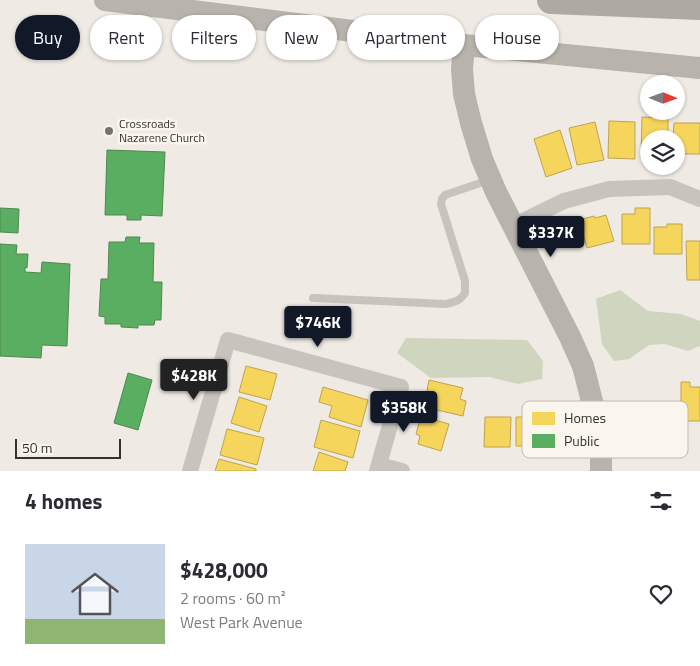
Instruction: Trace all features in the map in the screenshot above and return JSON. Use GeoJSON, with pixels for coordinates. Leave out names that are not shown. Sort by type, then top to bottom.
{"type":"FeatureCollection","features":[{"type":"Feature","properties":{"kind":"highway"},"geometry":{"type":"LineString","coordinates":[[551,0],[700,6]]}},
{"type":"Feature","properties":{"kind":"main road"},"geometry":{"type":"LineString","coordinates":[[105,0],[347,30]]}},
{"type":"Feature","properties":{"kind":"main road"},"geometry":{"type":"LineString","coordinates":[[465,45],[700,68]]}},
{"type":"Feature","properties":{"kind":"main road"},"geometry":{"type":"LineString","coordinates":[[463,60],[464,94],[479,150],[513,226],[570,337],[583,366],[592,401]]}},
{"type":"Feature","properties":{"kind":"main road"},"geometry":{"type":"LineString","coordinates":[[601,458],[601,471]]}},
{"type":"Feature","properties":{"kind":"street"},"geometry":{"type":"LineString","coordinates":[[513,226],[564,201],[609,189],[670,187],[700,199]]}},
{"type":"Feature","properties":{"kind":"street"},"geometry":{"type":"LineString","coordinates":[[190,471],[228,340],[401,387],[378,468],[402,471]]}},
{"type":"Feature","properties":{"kind":"lane"},"geometry":{"type":"LineString","coordinates":[[313,298],[446,304],[461,299],[465,293],[465,281],[441,204],[442,199],[445,196],[491,179]]}},
{"type":"Feature","properties":{"kind":"green space"},"geometry":{"type":"Polygon","coordinates":[[[620,290],[648,311],[681,314],[700,321],[700,346],[688,351],[665,344],[649,345],[629,359],[614,361],[602,344],[596,299],[620,290]]]}},
{"type":"Feature","properties":{"kind":"green space"},"geometry":{"type":"Polygon","coordinates":[[[406,338],[527,340],[543,361],[542,379],[518,384],[489,377],[431,378],[397,353],[406,338]]]}},
{"type":"Feature","properties":{"kind":"building: Homes"},"geometry":{"type":"Polygon","coordinates":[[[642,120],[668,120],[668,130],[642,130],[642,120]]]}},
{"type":"Feature","properties":{"kind":"building: Homes"},"geometry":{"type":"Polygon","coordinates":[[[609,121],[635,122],[635,159],[608,158],[609,121]]]}},
{"type":"Feature","properties":{"kind":"building: Homes"},"geometry":{"type":"Polygon","coordinates":[[[595,122],[604,160],[577,165],[569,128],[595,122]]]}},
{"type":"Feature","properties":{"kind":"building: Homes"},"geometry":{"type":"Polygon","coordinates":[[[674,123],[700,123],[700,154],[685,154],[685,130],[674,130],[674,123]]]}},
{"type":"Feature","properties":{"kind":"building: Homes"},"geometry":{"type":"Polygon","coordinates":[[[560,130],[572,168],[546,177],[534,139],[560,130]]]}},
{"type":"Feature","properties":{"kind":"building: Homes"},"geometry":{"type":"Polygon","coordinates":[[[635,208],[650,208],[650,244],[622,244],[622,214],[635,214],[635,208]]]}},
{"type":"Feature","properties":{"kind":"building: Homes"},"geometry":{"type":"Polygon","coordinates":[[[606,215],[614,241],[587,248],[579,220],[606,215]]]}},
{"type":"Feature","properties":{"kind":"building: Homes"},"geometry":{"type":"Polygon","coordinates":[[[667,224],[682,224],[682,254],[654,254],[654,227],[667,227],[667,224]]]}},
{"type":"Feature","properties":{"kind":"building: Homes"},"geometry":{"type":"Polygon","coordinates":[[[686,241],[700,241],[700,280],[687,280],[686,241]]]}},
{"type":"Feature","properties":{"kind":"building: Homes"},"geometry":{"type":"Polygon","coordinates":[[[246,366],[277,374],[270,400],[239,392],[246,366]]]}},
{"type":"Feature","properties":{"kind":"building: Homes"},"geometry":{"type":"Polygon","coordinates":[[[429,380],[463,388],[460,399],[466,401],[463,416],[424,407],[429,380]]]}},
{"type":"Feature","properties":{"kind":"building: Homes"},"geometry":{"type":"Polygon","coordinates":[[[681,382],[690,382],[690,387],[700,387],[700,421],[688,421],[688,401],[681,401],[681,382]]]}},
{"type":"Feature","properties":{"kind":"building: Homes"},"geometry":{"type":"Polygon","coordinates":[[[323,387],[368,400],[361,427],[329,417],[332,406],[319,402],[323,387]]]}},
{"type":"Feature","properties":{"kind":"building: Homes"},"geometry":{"type":"Polygon","coordinates":[[[239,397],[267,406],[259,432],[231,423],[239,397]]]}},
{"type":"Feature","properties":{"kind":"building: Homes"},"geometry":{"type":"Polygon","coordinates":[[[421,416],[449,424],[441,451],[418,444],[420,436],[416,434],[421,416]]]}},
{"type":"Feature","properties":{"kind":"building: Homes"},"geometry":{"type":"Polygon","coordinates":[[[485,417],[511,417],[510,447],[484,447],[485,417]]]}},
{"type":"Feature","properties":{"kind":"building: Homes"},"geometry":{"type":"Polygon","coordinates":[[[516,417],[522,417],[522,446],[516,446],[516,417]]]}},
{"type":"Feature","properties":{"kind":"building: Homes"},"geometry":{"type":"Polygon","coordinates":[[[321,420],[360,431],[353,458],[314,447],[321,420]]]}},
{"type":"Feature","properties":{"kind":"building: Homes"},"geometry":{"type":"Polygon","coordinates":[[[227,429],[264,438],[257,465],[220,455],[227,429]]]}},
{"type":"Feature","properties":{"kind":"building: Homes"},"geometry":{"type":"Polygon","coordinates":[[[319,452],[348,462],[345,471],[313,471],[319,452]]]}},
{"type":"Feature","properties":{"kind":"building: Homes"},"geometry":{"type":"Polygon","coordinates":[[[219,459],[256,469],[256,471],[215,471],[219,459]]]}},
{"type":"Feature","properties":{"kind":"building: Public"},"geometry":{"type":"Polygon","coordinates":[[[107,150],[165,152],[162,216],[141,215],[141,220],[127,220],[127,215],[105,215],[107,150]]]}},
{"type":"Feature","properties":{"kind":"building: Public"},"geometry":{"type":"Polygon","coordinates":[[[0,208],[19,209],[18,233],[0,232],[0,208]]]}},
{"type":"Feature","properties":{"kind":"building: Public"},"geometry":{"type":"Polygon","coordinates":[[[126,237],[140,237],[139,243],[154,243],[153,282],[162,282],[161,320],[155,320],[154,325],[138,325],[138,328],[121,327],[121,324],[105,324],[105,317],[99,316],[101,279],[108,279],[109,242],[125,242],[126,237]]]}},
{"type":"Feature","properties":{"kind":"building: Public"},"geometry":{"type":"Polygon","coordinates":[[[0,244],[17,245],[16,254],[28,254],[25,272],[41,273],[42,262],[70,264],[67,346],[42,345],[41,358],[0,356],[0,244]]]}},
{"type":"Feature","properties":{"kind":"building: Public"},"geometry":{"type":"Polygon","coordinates":[[[128,373],[152,380],[138,430],[114,423],[128,373]]]}},
{"type":"Feature","properties":{"kind":"place","name":"Crossroads Nazarene Church"},"geometry":{"type":"Point","coordinates":[109,131]}}]}
